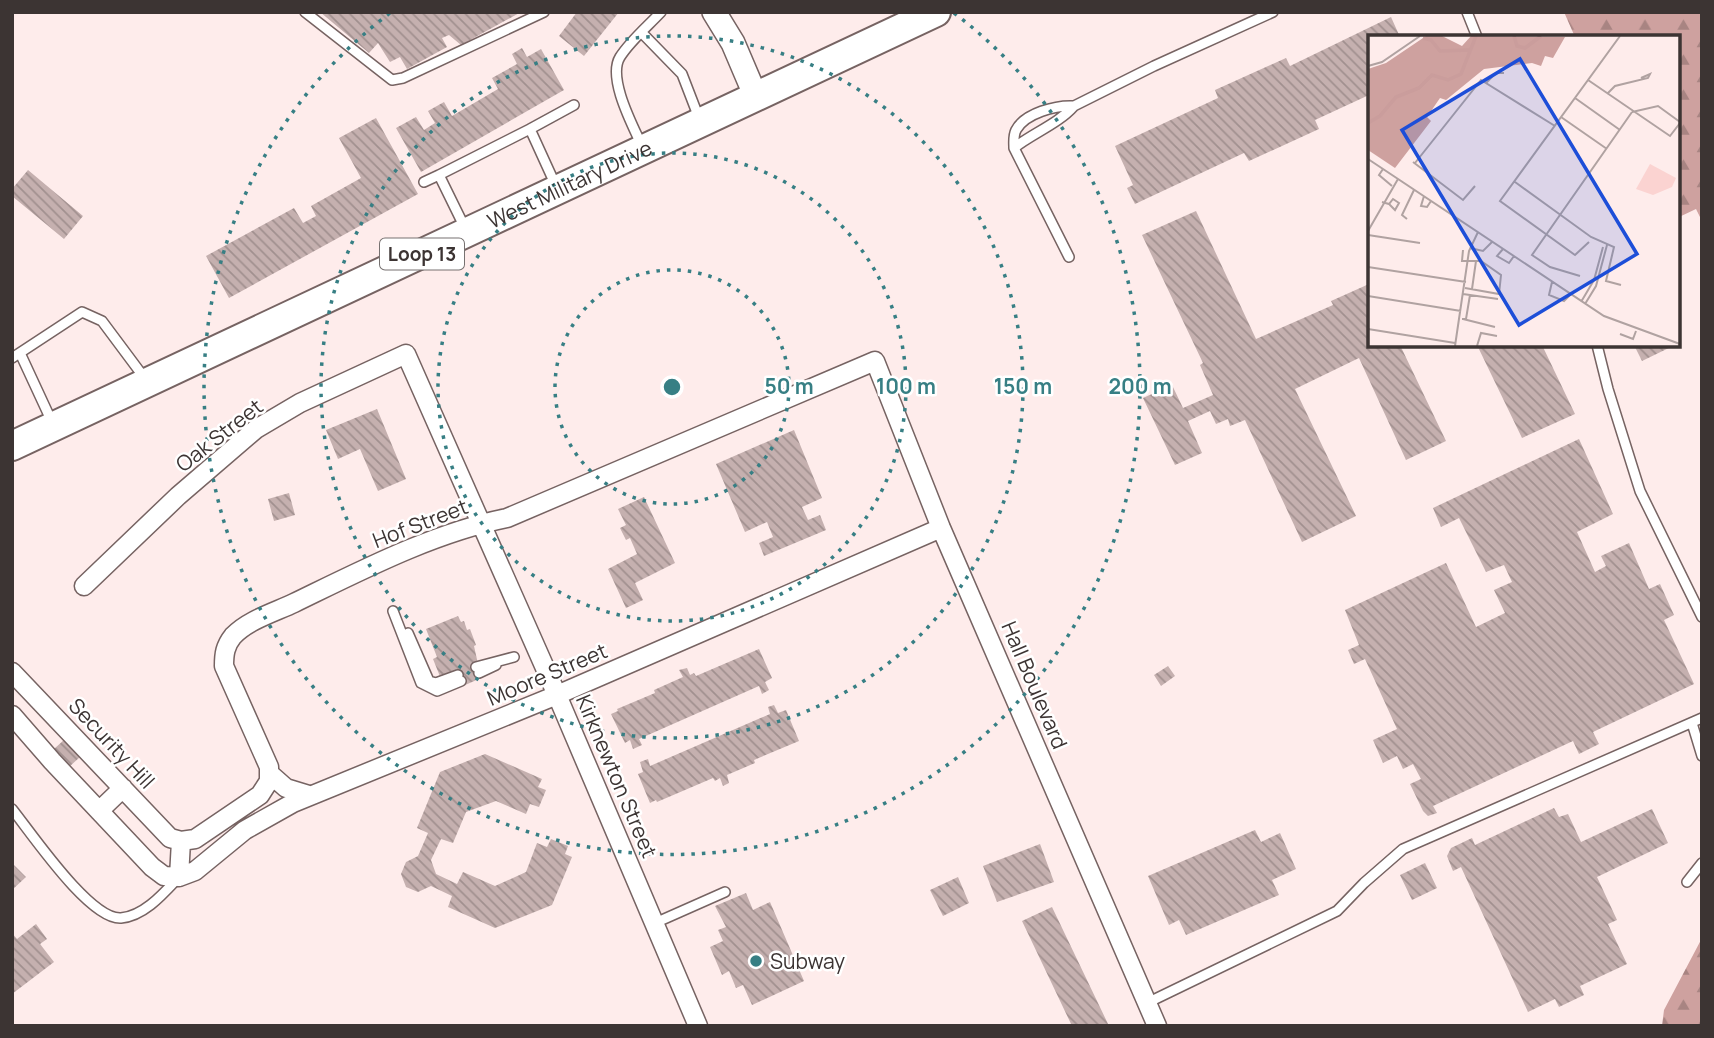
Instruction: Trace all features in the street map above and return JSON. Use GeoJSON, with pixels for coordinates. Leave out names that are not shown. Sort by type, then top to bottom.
{"type":"FeatureCollection","features":[{"type":"Feature","properties":{"kind":"main road","name":"West Military Drive"},"geometry":{"type":"LineString","coordinates":[[12,446],[936,12]]}},
{"type":"Feature","properties":{"kind":"street"},"geometry":{"type":"LineString","coordinates":[[714,12],[733,43],[757,97]]}},
{"type":"Feature","properties":{"kind":"street","name":"Kirknewton Street"},"geometry":{"type":"LineString","coordinates":[[406,354],[557,695],[698,1026]]}},
{"type":"Feature","properties":{"kind":"street","name":"Oak Street"},"geometry":{"type":"LineString","coordinates":[[84,586],[178,496],[256,429],[300,403],[406,354]]}},
{"type":"Feature","properties":{"kind":"street","name":"Hof Street"},"geometry":{"type":"LineString","coordinates":[[269,773],[268,765],[224,666],[225,648],[234,635],[251,624],[354,574],[463,528],[508,518],[874,361]]}},
{"type":"Feature","properties":{"kind":"street","name":"Hall Boulevard"},"geometry":{"type":"LineString","coordinates":[[874,361],[942,528],[1157,1026]]}},
{"type":"Feature","properties":{"kind":"street","name":"Moore Street"},"geometry":{"type":"LineString","coordinates":[[179,877],[195,871],[245,830],[309,796],[557,695],[942,528]]}},
{"type":"Feature","properties":{"kind":"street","name":"Security Hill"},"geometry":{"type":"LineString","coordinates":[[12,672],[170,838],[181,841]]}},
{"type":"Feature","properties":{"kind":"street"},"geometry":{"type":"LineString","coordinates":[[26,731],[49,709]]}},
{"type":"Feature","properties":{"kind":"street"},"geometry":{"type":"LineString","coordinates":[[12,715],[99,811],[152,867],[164,876],[179,877],[181,841],[195,839],[260,795],[269,781],[269,773]]}},
{"type":"Feature","properties":{"kind":"street"},"geometry":{"type":"LineString","coordinates":[[269,773],[286,788],[309,796]]}},
{"type":"Feature","properties":{"kind":"street"},"geometry":{"type":"LineString","coordinates":[[99,811],[123,788]]}},
{"type":"Feature","properties":{"kind":"lane"},"geometry":{"type":"LineString","coordinates":[[305,12],[392,80],[404,78],[544,12]]}},
{"type":"Feature","properties":{"kind":"lane"},"geometry":{"type":"LineString","coordinates":[[643,150],[623,104],[617,74],[618,59],[661,12]]}},
{"type":"Feature","properties":{"kind":"lane"},"geometry":{"type":"LineString","coordinates":[[1014,148],[1027,137],[1067,114],[1074,106],[1273,12]]}},
{"type":"Feature","properties":{"kind":"lane"},"geometry":{"type":"LineString","coordinates":[[1467,12],[1476,35]]}},
{"type":"Feature","properties":{"kind":"lane"},"geometry":{"type":"LineString","coordinates":[[642,33],[682,74],[701,123]]}},
{"type":"Feature","properties":{"kind":"lane"},"geometry":{"type":"LineString","coordinates":[[424,182],[574,105]]}},
{"type":"Feature","properties":{"kind":"lane"},"geometry":{"type":"LineString","coordinates":[[1069,257],[1014,148],[1014,134],[1025,120],[1063,105],[1074,106]]}},
{"type":"Feature","properties":{"kind":"lane"},"geometry":{"type":"LineString","coordinates":[[530,129],[558,190]]}},
{"type":"Feature","properties":{"kind":"lane"},"geometry":{"type":"LineString","coordinates":[[439,175],[467,233]]}},
{"type":"Feature","properties":{"kind":"lane"},"geometry":{"type":"LineString","coordinates":[[54,426],[16,356],[82,312],[102,321],[147,382]]}},
{"type":"Feature","properties":{"kind":"lane"},"geometry":{"type":"LineString","coordinates":[[1597,346],[1640,491],[1702,617]]}},
{"type":"Feature","properties":{"kind":"lane"},"geometry":{"type":"LineString","coordinates":[[396,610],[429,681],[436,683],[459,678]]}},
{"type":"Feature","properties":{"kind":"lane"},"geometry":{"type":"LineString","coordinates":[[478,670],[514,657]]}},
{"type":"Feature","properties":{"kind":"lane"},"geometry":{"type":"LineString","coordinates":[[1147,1003],[1337,911],[1403,849],[1702,719]]}},
{"type":"Feature","properties":{"kind":"lane"},"geometry":{"type":"LineString","coordinates":[[1692,723],[1702,756]]}},
{"type":"Feature","properties":{"kind":"lane"},"geometry":{"type":"LineString","coordinates":[[12,809],[73,886],[104,915],[119,918],[133,915],[159,898],[179,877]]}},
{"type":"Feature","properties":{"kind":"lane"},"geometry":{"type":"LineString","coordinates":[[1687,882],[1702,863]]}},
{"type":"Feature","properties":{"kind":"lane"},"geometry":{"type":"LineString","coordinates":[[655,923],[725,892]]}},
{"type":"Feature","properties":{"kind":"green space"},"geometry":{"type":"Polygon","coordinates":[[[1564,12],[1702,12],[1702,221],[1696,209],[1679,217],[1679,35],[1574,35],[1564,12]]]}},
{"type":"Feature","properties":{"kind":"green space"},"geometry":{"type":"Polygon","coordinates":[[[1702,938],[1702,1026],[1662,1026],[1664,1010],[1702,938]]]}},
{"type":"Feature","properties":{"kind":"building"},"geometry":{"type":"Polygon","coordinates":[[[320,12],[521,12],[461,45],[449,35],[442,38],[447,47],[407,69],[400,57],[390,62],[378,43],[369,53],[320,12]]]}},
{"type":"Feature","properties":{"kind":"building"},"geometry":{"type":"Polygon","coordinates":[[[577,12],[619,12],[584,56],[559,36],[577,12]]]}},
{"type":"Feature","properties":{"kind":"building"},"geometry":{"type":"Polygon","coordinates":[[[1391,17],[1399,35],[1368,35],[1368,95],[1315,120],[1319,129],[1249,161],[1244,153],[1135,204],[1127,188],[1133,185],[1115,146],[1218,98],[1215,90],[1286,58],[1290,66],[1391,17]]]}},
{"type":"Feature","properties":{"kind":"building"},"geometry":{"type":"Polygon","coordinates":[[[522,48],[527,57],[541,49],[564,90],[421,172],[396,128],[416,117],[424,130],[435,123],[428,111],[444,102],[452,116],[498,89],[492,78],[517,64],[512,54],[522,48]]]}},
{"type":"Feature","properties":{"kind":"building"},"geometry":{"type":"Polygon","coordinates":[[[376,118],[418,194],[229,298],[206,256],[294,208],[303,223],[316,216],[311,206],[361,178],[339,138],[376,118]]]}},
{"type":"Feature","properties":{"kind":"building"},"geometry":{"type":"Polygon","coordinates":[[[28,170],[83,216],[64,239],[12,196],[12,189],[28,170]]]}},
{"type":"Feature","properties":{"kind":"building"},"geometry":{"type":"Polygon","coordinates":[[[1196,211],[1256,339],[1333,305],[1331,301],[1368,284],[1368,346],[1400,346],[1446,441],[1406,460],[1359,358],[1295,389],[1356,516],[1302,542],[1245,420],[1230,426],[1228,419],[1216,424],[1210,411],[1188,421],[1202,453],[1175,465],[1143,398],[1172,385],[1183,408],[1213,395],[1200,365],[1203,363],[1142,235],[1196,211]]]}},
{"type":"Feature","properties":{"kind":"building"},"geometry":{"type":"Polygon","coordinates":[[[1477,346],[1542,346],[1575,414],[1522,438],[1477,346]]]}},
{"type":"Feature","properties":{"kind":"building"},"geometry":{"type":"Polygon","coordinates":[[[1634,346],[1673,346],[1642,361],[1634,346]]]}},
{"type":"Feature","properties":{"kind":"building"},"geometry":{"type":"Polygon","coordinates":[[[377,409],[406,479],[378,491],[360,449],[338,459],[326,430],[377,409]]]}},
{"type":"Feature","properties":{"kind":"building"},"geometry":{"type":"Polygon","coordinates":[[[794,430],[822,498],[802,507],[808,520],[820,515],[826,530],[764,556],[759,543],[773,537],[767,522],[745,532],[716,464],[794,430]]]}},
{"type":"Feature","properties":{"kind":"building"},"geometry":{"type":"Polygon","coordinates":[[[1579,439],[1613,514],[1577,532],[1595,572],[1606,566],[1601,556],[1629,543],[1649,589],[1660,584],[1674,615],[1664,620],[1694,684],[1593,732],[1599,744],[1579,754],[1573,741],[1433,806],[1437,813],[1428,816],[1410,784],[1421,779],[1413,764],[1403,769],[1397,756],[1383,763],[1373,740],[1397,729],[1365,659],[1354,664],[1348,650],[1359,645],[1345,610],[1446,563],[1476,627],[1505,613],[1494,590],[1512,582],[1504,565],[1486,572],[1459,518],[1441,527],[1433,508],[1579,439]]]}},
{"type":"Feature","properties":{"kind":"building"},"geometry":{"type":"Polygon","coordinates":[[[289,493],[295,515],[274,521],[268,499],[289,493]]]}},
{"type":"Feature","properties":{"kind":"building"},"geometry":{"type":"Polygon","coordinates":[[[644,497],[675,563],[635,583],[643,600],[626,608],[608,569],[637,554],[630,538],[626,540],[620,528],[626,525],[618,509],[644,497]]]}},
{"type":"Feature","properties":{"kind":"building"},"geometry":{"type":"Polygon","coordinates":[[[458,616],[461,622],[464,621],[467,630],[470,629],[476,645],[476,665],[481,678],[463,686],[456,673],[441,679],[433,659],[437,657],[426,629],[458,616]]]}},
{"type":"Feature","properties":{"kind":"building"},"geometry":{"type":"Polygon","coordinates":[[[759,649],[772,678],[765,682],[769,690],[762,694],[759,686],[639,739],[642,745],[633,749],[630,740],[625,743],[611,714],[618,711],[617,709],[655,693],[654,690],[683,677],[679,670],[687,668],[690,675],[694,673],[696,676],[759,649]]]}},
{"type":"Feature","properties":{"kind":"building"},"geometry":{"type":"Polygon","coordinates":[[[1168,666],[1175,676],[1161,686],[1154,675],[1168,666]]]}},
{"type":"Feature","properties":{"kind":"building"},"geometry":{"type":"Polygon","coordinates":[[[774,705],[778,713],[786,710],[799,741],[727,775],[729,783],[723,786],[720,778],[715,781],[713,778],[650,803],[638,774],[643,772],[640,762],[648,759],[650,766],[770,714],[768,707],[774,705]]]}},
{"type":"Feature","properties":{"kind":"building"},"geometry":{"type":"Polygon","coordinates":[[[65,739],[80,757],[69,767],[54,749],[65,739]]]}},
{"type":"Feature","properties":{"kind":"building"},"geometry":{"type":"Polygon","coordinates":[[[485,754],[542,779],[538,787],[546,790],[539,807],[530,804],[526,814],[496,801],[466,812],[453,843],[441,839],[431,860],[436,874],[457,884],[463,872],[495,886],[526,872],[537,843],[547,847],[551,839],[568,846],[565,854],[572,857],[552,905],[495,928],[448,907],[452,896],[431,886],[418,892],[406,887],[401,874],[406,862],[418,856],[428,833],[417,828],[440,772],[485,754]]]}},
{"type":"Feature","properties":{"kind":"building"},"geometry":{"type":"Polygon","coordinates":[[[1554,808],[1559,817],[1568,814],[1581,842],[1652,809],[1668,843],[1597,877],[1617,920],[1608,924],[1627,964],[1580,986],[1584,995],[1559,1007],[1555,999],[1528,1012],[1461,867],[1453,871],[1447,856],[1451,848],[1472,838],[1475,845],[1554,808]]]}},
{"type":"Feature","properties":{"kind":"building"},"geometry":{"type":"Polygon","coordinates":[[[1255,830],[1261,842],[1280,833],[1296,869],[1272,880],[1279,895],[1186,935],[1179,920],[1169,925],[1148,876],[1255,830]]]}},
{"type":"Feature","properties":{"kind":"building"},"geometry":{"type":"Polygon","coordinates":[[[1040,844],[1054,882],[997,902],[983,866],[1040,844]]]}},
{"type":"Feature","properties":{"kind":"building"},"geometry":{"type":"Polygon","coordinates":[[[12,863],[26,877],[12,890],[12,863]]]}},
{"type":"Feature","properties":{"kind":"building"},"geometry":{"type":"Polygon","coordinates":[[[1425,863],[1437,888],[1412,900],[1400,875],[1425,863]]]}},
{"type":"Feature","properties":{"kind":"building"},"geometry":{"type":"Polygon","coordinates":[[[958,877],[969,903],[943,916],[930,890],[958,877]]]}},
{"type":"Feature","properties":{"kind":"building"},"geometry":{"type":"Polygon","coordinates":[[[746,893],[753,910],[770,902],[804,981],[752,1005],[743,985],[736,988],[729,971],[722,975],[710,947],[723,941],[718,930],[726,927],[715,906],[746,893]]]}},
{"type":"Feature","properties":{"kind":"building"},"geometry":{"type":"Polygon","coordinates":[[[1052,907],[1109,1026],[1072,1026],[1022,921],[1052,907]]]}},
{"type":"Feature","properties":{"kind":"building"},"geometry":{"type":"Polygon","coordinates":[[[36,924],[47,939],[40,944],[54,962],[12,994],[12,933],[17,939],[36,924]]]}},
{"type":"Feature","properties":{"kind":"place","name":"Subway"},"geometry":{"type":"Point","coordinates":[756,961]}}]}
